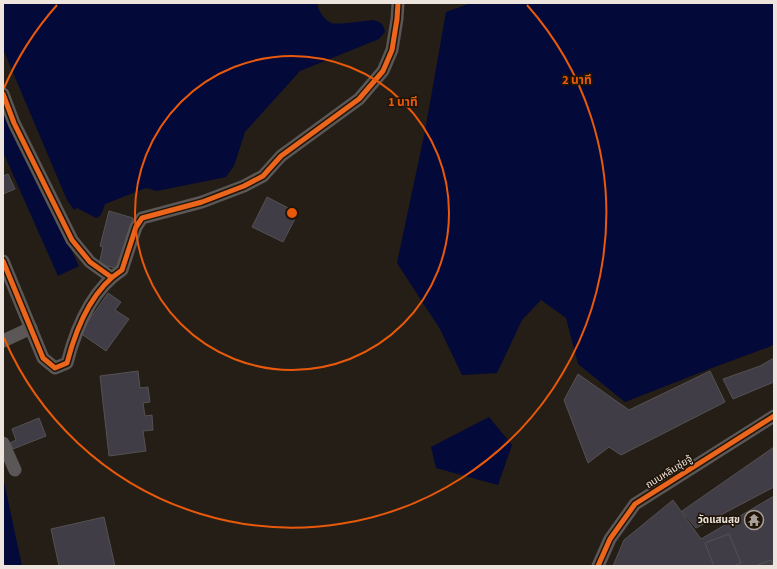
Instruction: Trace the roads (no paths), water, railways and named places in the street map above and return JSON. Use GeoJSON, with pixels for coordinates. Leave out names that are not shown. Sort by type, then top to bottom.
{"type":"FeatureCollection","features":[{"type":"Feature","properties":{"kind":"street"},"geometry":{"type":"LineString","coordinates":[[3,261],[43,358],[55,368],[68,363],[78,327],[97,293],[111,278],[122,270],[136,227],[142,218],[202,202],[251,183],[263,176],[281,156],[360,99],[383,71],[392,50],[398,3]]}},
{"type":"Feature","properties":{"kind":"street"},"geometry":{"type":"LineString","coordinates":[[3,94],[14,123],[72,240],[90,262],[111,278]]}},
{"type":"Feature","properties":{"kind":"street"},"geometry":{"type":"LineString","coordinates":[[3,341],[31,328]]}},
{"type":"Feature","properties":{"kind":"street","name":"ถนนหลิมซุ่ยจู้"},"geometry":{"type":"LineString","coordinates":[[598,566],[610,539],[635,504],[774,416]]}},
{"type":"Feature","properties":{"kind":"street"},"geometry":{"type":"LineString","coordinates":[[3,443],[15,470]]}},
{"type":"Feature","properties":{"kind":"place","name":"วัดแสนสุข"},"geometry":{"type":"Point","coordinates":[754,520]}}]}
